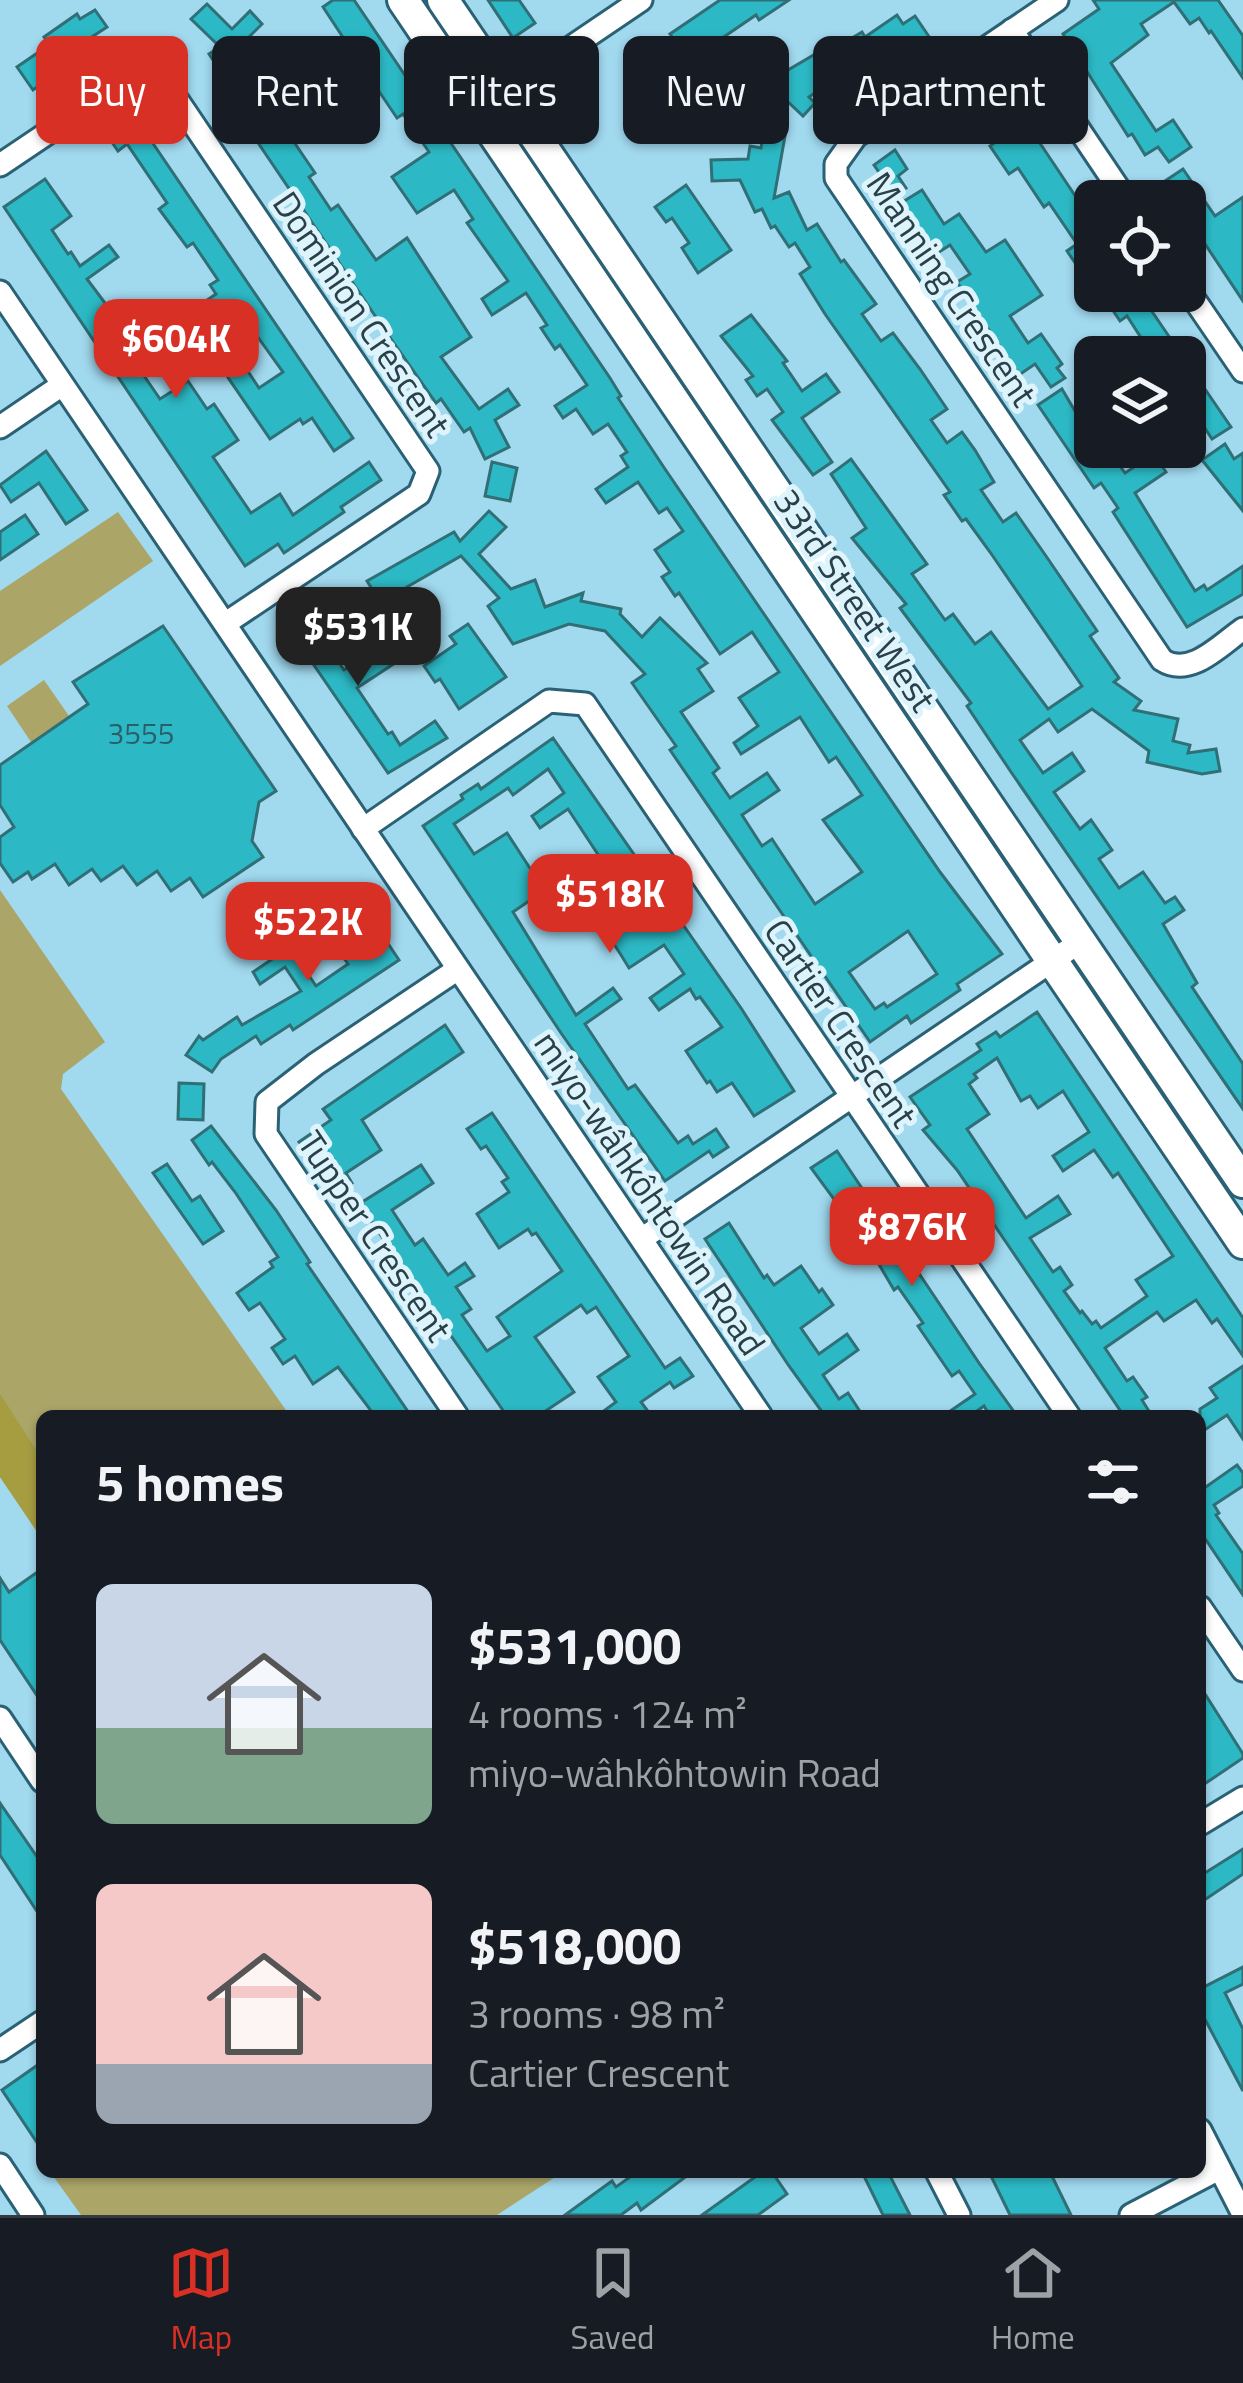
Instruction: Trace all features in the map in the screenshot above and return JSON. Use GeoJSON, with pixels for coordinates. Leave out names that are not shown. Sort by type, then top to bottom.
{"type":"FeatureCollection","features":[{"type":"Feature","properties":{"kind":"main road","name":"33rd Street West"},"geometry":{"type":"LineString","coordinates":[[403,0],[427,36]]}},
{"type":"Feature","properties":{"kind":"main road","name":"33rd Street West"},"geometry":{"type":"LineString","coordinates":[[443,0],[468,36]]}},
{"type":"Feature","properties":{"kind":"main road","name":"33rd Street West"},"geometry":{"type":"LineString","coordinates":[[499,144],[1243,1243]]}},
{"type":"Feature","properties":{"kind":"main road","name":"33rd Street West"},"geometry":{"type":"LineString","coordinates":[[541,144],[1243,1181]]}},
{"type":"Feature","properties":{"kind":"street"},"geometry":{"type":"LineString","coordinates":[[588,36],[641,0]]}},
{"type":"Feature","properties":{"kind":"street","name":"Manning Crescent"},"geometry":{"type":"LineString","coordinates":[[1057,0],[856,136],[836,164],[836,178],[1162,660],[1174,668],[1188,667],[1243,629]]}},
{"type":"Feature","properties":{"kind":"street"},"geometry":{"type":"LineString","coordinates":[[1012,30],[1113,180]]}},
{"type":"Feature","properties":{"kind":"street","name":"Dominion Crescent"},"geometry":{"type":"LineString","coordinates":[[0,165],[118,85],[161,76],[428,471],[419,494],[226,623]]}},
{"type":"Feature","properties":{"kind":"street","name":"miyo-wâhkôhtowin Road"},"geometry":{"type":"LineString","coordinates":[[0,292],[757,1410]]}},
{"type":"Feature","properties":{"kind":"street"},"geometry":{"type":"LineString","coordinates":[[1203,312],[1243,371]]}},
{"type":"Feature","properties":{"kind":"street"},"geometry":{"type":"LineString","coordinates":[[0,427],[62,386]]}},
{"type":"Feature","properties":{"kind":"street","name":"Cartier Crescent"},"geometry":{"type":"LineString","coordinates":[[363,829],[549,701],[585,704],[1065,1410]]}},
{"type":"Feature","properties":{"kind":"street"},"geometry":{"type":"LineString","coordinates":[[643,1238],[1080,942]]}},
{"type":"Feature","properties":{"kind":"street","name":"Tupper Crescent"},"geometry":{"type":"LineString","coordinates":[[453,1410],[266,1134],[267,1102],[458,969]]}},
{"type":"Feature","properties":{"kind":"street"},"geometry":{"type":"LineString","coordinates":[[1206,1616],[1243,1670]]}},
{"type":"Feature","properties":{"kind":"street"},"geometry":{"type":"LineString","coordinates":[[0,1718],[36,1772]]}},
{"type":"Feature","properties":{"kind":"street"},"geometry":{"type":"LineString","coordinates":[[1206,1820],[1243,1798]]}},
{"type":"Feature","properties":{"kind":"street"},"geometry":{"type":"LineString","coordinates":[[0,2050],[36,2025]]}},
{"type":"Feature","properties":{"kind":"street"},"geometry":{"type":"LineString","coordinates":[[1206,2142],[1243,2214]]}},
{"type":"Feature","properties":{"kind":"street"},"geometry":{"type":"LineString","coordinates":[[0,2165],[33,2215]]}},
{"type":"Feature","properties":{"kind":"street"},"geometry":{"type":"LineString","coordinates":[[1206,2176],[1219,2169]]}},
{"type":"Feature","properties":{"kind":"street"},"geometry":{"type":"LineString","coordinates":[[940,2178],[958,2215]]}},
{"type":"Feature","properties":{"kind":"street"},"geometry":{"type":"LineString","coordinates":[[1131,2215],[1202,2178]]}},
{"type":"Feature","properties":{"kind":"shaded area"},"geometry":{"type":"Polygon","coordinates":[[[118,512],[153,561],[0,666],[0,591],[118,512]]]}},
{"type":"Feature","properties":{"kind":"shaded area"},"geometry":{"type":"Polygon","coordinates":[[[44,680],[69,716],[31,742],[7,706],[44,680]]]}},
{"type":"Feature","properties":{"kind":"shaded area"},"geometry":{"type":"Polygon","coordinates":[[[0,890],[105,1042],[63,1074],[61,1089],[286,1410],[36,1410],[36,1530],[0,1477],[0,890]]]}},
{"type":"Feature","properties":{"kind":"shaded area"},"geometry":{"type":"Polygon","coordinates":[[[0,1394],[36,1450],[36,1530],[0,1477],[0,1394]]]}},
{"type":"Feature","properties":{"kind":"shaded area"},"geometry":{"type":"Polygon","coordinates":[[[55,2178],[554,2178],[497,2215],[81,2215],[55,2178]]]}},
{"type":"Feature","properties":{"kind":"building"},"geometry":{"type":"Polygon","coordinates":[[[333,0],[354,0],[378,36],[342,36],[323,7],[333,0]]]}},
{"type":"Feature","properties":{"kind":"building"},"geometry":{"type":"Polygon","coordinates":[[[488,0],[519,0],[535,23],[512,36],[488,0]]]}},
{"type":"Feature","properties":{"kind":"building"},"geometry":{"type":"Polygon","coordinates":[[[720,0],[789,0],[725,36],[670,34],[720,0]]]}},
{"type":"Feature","properties":{"kind":"building"},"geometry":{"type":"Polygon","coordinates":[[[1093,0],[1218,0],[1243,36],[1243,78],[1211,31],[1199,18],[1190,24],[1174,2],[1141,24],[1148,35],[1111,63],[1156,131],[1173,120],[1191,147],[1169,162],[1158,147],[1145,155],[1132,134],[1128,136],[1088,73],[1088,36],[1063,34],[1099,9],[1093,0]]]}},
{"type":"Feature","properties":{"kind":"building"},"geometry":{"type":"Polygon","coordinates":[[[207,4],[232,29],[250,11],[262,24],[250,36],[212,39],[191,19],[207,4]]]}},
{"type":"Feature","properties":{"kind":"building"},"geometry":{"type":"Polygon","coordinates":[[[95,10],[107,27],[93,36],[45,36],[77,14],[80,19],[95,10]]]}},
{"type":"Feature","properties":{"kind":"building"},"geometry":{"type":"Polygon","coordinates":[[[897,15],[903,24],[915,16],[929,36],[866,36],[897,15]]]}},
{"type":"Feature","properties":{"kind":"building"},"geometry":{"type":"Polygon","coordinates":[[[380,38],[404,74],[404,115],[397,118],[380,93],[380,38]]]}},
{"type":"Feature","properties":{"kind":"building"},"geometry":{"type":"Polygon","coordinates":[[[36,54],[36,88],[33,90],[17,67],[36,54]]]}},
{"type":"Feature","properties":{"kind":"building"},"geometry":{"type":"Polygon","coordinates":[[[813,55],[813,94],[809,97],[813,105],[803,116],[789,103],[789,69],[813,55]]]}},
{"type":"Feature","properties":{"kind":"building"},"geometry":{"type":"Polygon","coordinates":[[[127,144],[153,144],[353,438],[334,451],[312,418],[303,424],[300,419],[270,439],[227,376],[243,364],[259,388],[283,372],[247,322],[209,347],[185,315],[216,294],[210,285],[218,280],[193,243],[187,247],[159,209],[167,203],[127,144]]]}},
{"type":"Feature","properties":{"kind":"building"},"geometry":{"type":"Polygon","coordinates":[[[259,144],[295,144],[315,173],[309,177],[331,210],[338,205],[376,260],[407,238],[471,337],[441,357],[479,409],[508,389],[519,405],[495,420],[509,447],[485,459],[470,428],[464,432],[441,399],[436,403],[259,144]]]}},
{"type":"Feature","properties":{"kind":"building"},"geometry":{"type":"Polygon","coordinates":[[[424,144],[452,144],[610,378],[665,469],[940,872],[1002,954],[911,1023],[907,1016],[870,1042],[670,750],[676,746],[632,683],[645,674],[605,631],[569,624],[513,644],[488,606],[499,598],[461,556],[407,587],[430,621],[409,635],[367,581],[454,532],[460,541],[489,511],[506,527],[479,554],[511,589],[535,580],[545,607],[583,593],[581,601],[621,609],[620,614],[642,637],[660,618],[707,663],[698,669],[713,691],[681,712],[719,768],[713,773],[730,798],[767,773],[779,790],[742,815],[762,846],[772,839],[815,904],[862,872],[823,820],[862,795],[836,757],[829,762],[800,717],[741,754],[734,743],[758,726],[739,698],[779,672],[752,632],[720,654],[679,593],[675,596],[662,577],[670,572],[655,550],[683,531],[667,508],[659,513],[638,482],[606,503],[596,489],[628,467],[621,456],[627,452],[608,424],[593,434],[576,409],[563,418],[555,406],[587,385],[560,345],[555,349],[541,328],[547,325],[526,293],[492,315],[482,299],[508,281],[467,223],[473,219],[454,190],[417,213],[392,177],[429,152],[424,144]],[[908,931],[849,972],[875,1009],[884,1003],[887,1007],[937,974],[908,931]]]}},
{"type":"Feature","properties":{"kind":"building"},"geometry":{"type":"Polygon","coordinates":[[[762,144],[784,144],[774,198],[789,192],[807,230],[817,224],[876,304],[862,314],[881,341],[893,333],[920,369],[947,409],[931,420],[947,443],[962,432],[975,450],[994,482],[981,490],[1003,522],[1016,513],[1046,556],[1097,631],[1090,636],[1119,678],[1114,682],[1141,701],[1134,710],[1178,719],[1173,741],[1190,745],[1188,753],[1216,749],[1220,771],[1202,774],[1147,762],[1149,751],[1092,709],[1058,732],[1049,719],[1020,740],[1043,773],[1072,753],[1084,771],[1054,792],[1080,829],[1091,820],[1112,850],[1099,859],[1119,888],[1143,872],[1165,903],[1175,897],[1184,910],[1163,924],[1197,983],[1192,987],[1243,1064],[1243,1109],[1011,772],[967,706],[971,703],[900,608],[906,604],[852,538],[866,528],[831,474],[851,459],[927,564],[912,574],[945,620],[953,614],[975,644],[991,632],[1048,709],[1082,686],[990,552],[944,495],[950,492],[825,314],[800,274],[810,267],[795,243],[789,247],[775,226],[771,228],[762,209],[755,212],[740,180],[712,181],[711,160],[748,159],[750,146],[761,148],[762,144]]]}},
{"type":"Feature","properties":{"kind":"building"},"geometry":{"type":"Polygon","coordinates":[[[1040,144],[1074,194],[1074,240],[1018,168],[1009,174],[990,146],[1040,144]]]}},
{"type":"Feature","properties":{"kind":"building"},"geometry":{"type":"Polygon","coordinates":[[[895,150],[907,169],[898,176],[906,188],[895,195],[874,165],[895,150]]]}},
{"type":"Feature","properties":{"kind":"building"},"geometry":{"type":"Polygon","coordinates":[[[1183,169],[1190,180],[1166,180],[1183,169]]]}},
{"type":"Feature","properties":{"kind":"building"},"geometry":{"type":"Polygon","coordinates":[[[45,179],[71,216],[52,230],[68,254],[80,266],[109,245],[118,257],[87,279],[120,323],[112,329],[160,399],[188,381],[207,409],[214,404],[238,440],[213,457],[251,513],[280,494],[293,515],[369,462],[381,480],[284,553],[278,544],[245,566],[4,207],[45,179]]]}},
{"type":"Feature","properties":{"kind":"building"},"geometry":{"type":"Polygon","coordinates":[[[686,185],[731,250],[698,273],[682,248],[689,243],[672,218],[666,222],[655,207],[686,185]]]}},
{"type":"Feature","properties":{"kind":"building"},"geometry":{"type":"Polygon","coordinates":[[[922,190],[944,224],[959,214],[986,252],[1005,240],[1042,295],[1010,316],[1028,343],[1041,334],[1062,364],[1057,368],[1065,378],[1051,387],[1035,364],[1019,375],[957,282],[970,274],[950,245],[936,254],[901,203],[922,190]]]}},
{"type":"Feature","properties":{"kind":"building"},"geometry":{"type":"Polygon","coordinates":[[[1243,197],[1243,301],[1206,246],[1206,203],[1215,216],[1243,197]]]}},
{"type":"Feature","properties":{"kind":"building"},"geometry":{"type":"Polygon","coordinates":[[[1114,312],[1152,312],[1169,336],[1140,336],[1127,316],[1120,321],[1114,312]]]}},
{"type":"Feature","properties":{"kind":"building"},"geometry":{"type":"Polygon","coordinates":[[[751,315],[787,361],[783,363],[802,391],[826,374],[839,392],[802,418],[832,462],[813,475],[772,420],[783,412],[767,389],[757,396],[746,380],[753,376],[721,336],[751,315]]]}},
{"type":"Feature","properties":{"kind":"building"},"geometry":{"type":"Polygon","coordinates":[[[1062,389],[1074,409],[1074,458],[1038,405],[1062,389]]]}},
{"type":"Feature","properties":{"kind":"building"},"geometry":{"type":"Polygon","coordinates":[[[1206,391],[1231,427],[1212,439],[1206,430],[1206,391]]]}},
{"type":"Feature","properties":{"kind":"building"},"geometry":{"type":"Polygon","coordinates":[[[1225,444],[1234,459],[1243,453],[1243,511],[1206,465],[1206,457],[1225,444]]]}},
{"type":"Feature","properties":{"kind":"building"},"geometry":{"type":"Polygon","coordinates":[[[46,451],[87,510],[66,524],[39,483],[11,502],[0,485],[46,451]]]}},
{"type":"Feature","properties":{"kind":"building"},"geometry":{"type":"Polygon","coordinates":[[[492,462],[517,468],[510,501],[485,496],[492,462]]]}},
{"type":"Feature","properties":{"kind":"building"},"geometry":{"type":"Polygon","coordinates":[[[1081,468],[1121,468],[1125,473],[1133,468],[1163,468],[1166,472],[1135,493],[1195,591],[1204,585],[1207,590],[1243,566],[1243,594],[1187,627],[1113,512],[1118,508],[1101,483],[1094,488],[1081,468]]]}},
{"type":"Feature","properties":{"kind":"building"},"geometry":{"type":"Polygon","coordinates":[[[25,515],[38,534],[0,560],[0,532],[25,515]]]}},
{"type":"Feature","properties":{"kind":"building"},"geometry":{"type":"Polygon","coordinates":[[[322,598],[334,617],[316,629],[344,670],[382,644],[395,663],[357,688],[388,734],[392,732],[400,745],[435,721],[447,738],[388,773],[285,623],[322,598]]]}},
{"type":"Feature","properties":{"kind":"building"},"geometry":{"type":"Polygon","coordinates":[[[468,624],[506,677],[459,709],[440,679],[435,682],[424,666],[456,644],[450,636],[468,624]]]}},
{"type":"Feature","properties":{"kind":"building"},"geometry":{"type":"Polygon","coordinates":[[[163,626],[276,791],[259,802],[252,841],[263,857],[203,897],[190,878],[171,891],[157,871],[137,885],[123,866],[101,881],[92,869],[69,885],[55,864],[32,879],[28,872],[13,882],[0,863],[0,837],[14,827],[0,805],[0,765],[88,704],[73,682],[163,626]]]}},
{"type":"Feature","properties":{"kind":"building"},"geometry":{"type":"Polygon","coordinates":[[[553,738],[794,1091],[754,1116],[732,1083],[717,1092],[707,1083],[686,1051],[722,1027],[690,989],[659,1010],[650,998],[684,974],[664,945],[629,968],[602,926],[637,901],[608,858],[603,862],[568,809],[540,828],[532,816],[564,793],[548,769],[513,795],[508,788],[454,824],[474,854],[507,833],[548,888],[513,912],[576,1015],[613,988],[621,999],[585,1024],[628,1089],[635,1085],[678,1143],[688,1136],[693,1144],[716,1129],[728,1147],[713,1157],[709,1151],[665,1181],[423,826],[463,799],[461,795],[478,784],[481,789],[553,738]]]}},
{"type":"Feature","properties":{"kind":"building"},"geometry":{"type":"Polygon","coordinates":[[[362,893],[377,915],[371,918],[399,960],[293,1030],[290,1025],[261,1044],[256,1036],[221,1059],[212,1072],[186,1055],[199,1036],[203,1040],[237,1017],[242,1025],[301,991],[285,967],[260,984],[253,972],[290,947],[316,986],[348,964],[322,927],[362,893]]]}},
{"type":"Feature","properties":{"kind":"building"},"geometry":{"type":"Polygon","coordinates":[[[1037,1012],[1243,1318],[1243,1356],[1217,1319],[1212,1323],[1196,1300],[1164,1321],[1157,1312],[1105,1348],[1127,1381],[1133,1377],[1147,1397],[1142,1400],[1148,1410],[1120,1410],[957,1170],[923,1130],[930,1125],[910,1097],[981,1050],[977,1044],[996,1032],[1000,1037],[1037,1012]],[[997,1058],[974,1074],[977,1078],[969,1084],[989,1114],[967,1129],[1026,1218],[1058,1196],[1070,1214],[1030,1238],[1053,1272],[1060,1267],[1072,1285],[1064,1291],[1080,1313],[1101,1328],[1147,1296],[1136,1280],[1173,1256],[1118,1173],[1113,1177],[1094,1150],[1063,1171],[1053,1156],[1089,1132],[1063,1091],[1038,1108],[1030,1096],[1021,1101],[997,1058]]]}},
{"type":"Feature","properties":{"kind":"building"},"geometry":{"type":"Polygon","coordinates":[[[445,1025],[463,1052],[362,1120],[381,1150],[346,1173],[352,1183],[334,1196],[299,1142],[331,1120],[323,1109],[445,1025]]]}},
{"type":"Feature","properties":{"kind":"building"},"geometry":{"type":"Polygon","coordinates":[[[179,1083],[204,1084],[203,1120],[178,1119],[179,1083]]]}},
{"type":"Feature","properties":{"kind":"building"},"geometry":{"type":"Polygon","coordinates":[[[492,1113],[665,1368],[680,1358],[693,1376],[674,1388],[670,1382],[641,1402],[647,1410],[605,1410],[616,1402],[598,1377],[629,1356],[596,1307],[587,1313],[581,1305],[535,1337],[574,1392],[547,1410],[503,1410],[359,1204],[421,1165],[433,1183],[392,1210],[415,1245],[423,1239],[448,1275],[465,1263],[474,1276],[456,1287],[471,1309],[462,1315],[487,1351],[510,1336],[497,1317],[562,1271],[536,1233],[528,1229],[499,1248],[477,1214],[509,1192],[502,1182],[508,1178],[486,1146],[481,1149],[467,1129],[492,1113]]]}},
{"type":"Feature","properties":{"kind":"building"},"geometry":{"type":"Polygon","coordinates":[[[211,1126],[276,1210],[307,1264],[407,1410],[370,1410],[338,1367],[313,1384],[295,1356],[283,1364],[272,1348],[285,1339],[260,1303],[249,1310],[237,1293],[273,1267],[270,1262],[278,1257],[235,1192],[192,1140],[211,1126]]]}},
{"type":"Feature","properties":{"kind":"building"},"geometry":{"type":"Polygon","coordinates":[[[837,1151],[1013,1410],[986,1410],[984,1406],[952,1410],[975,1394],[959,1371],[952,1376],[918,1326],[923,1323],[898,1287],[894,1290],[811,1168],[837,1151]]]}},
{"type":"Feature","properties":{"kind":"building"},"geometry":{"type":"Polygon","coordinates":[[[167,1164],[192,1201],[200,1196],[223,1231],[203,1244],[153,1173],[167,1164]]]}},
{"type":"Feature","properties":{"kind":"building"},"geometry":{"type":"Polygon","coordinates":[[[729,1223],[764,1278],[767,1275],[774,1285],[801,1266],[819,1292],[822,1289],[833,1305],[801,1328],[819,1354],[847,1334],[858,1350],[823,1375],[839,1399],[848,1393],[859,1410],[821,1410],[705,1239],[729,1223]]]}},
{"type":"Feature","properties":{"kind":"building"},"geometry":{"type":"Polygon","coordinates":[[[1243,1366],[1243,1439],[1227,1415],[1206,1429],[1206,1410],[1200,1409],[1217,1398],[1210,1388],[1243,1366]]]}},
{"type":"Feature","properties":{"kind":"building"},"geometry":{"type":"Polygon","coordinates":[[[1237,1465],[1243,1473],[1243,1486],[1214,1505],[1243,1554],[1243,1595],[1206,1540],[1206,1487],[1237,1465]]]}},
{"type":"Feature","properties":{"kind":"building"},"geometry":{"type":"Polygon","coordinates":[[[36,1573],[36,1694],[0,1640],[0,1578],[9,1592],[36,1573]]]}},
{"type":"Feature","properties":{"kind":"building"},"geometry":{"type":"Polygon","coordinates":[[[1206,1695],[1243,1754],[1206,1783],[1206,1695]]]}},
{"type":"Feature","properties":{"kind":"building"},"geometry":{"type":"Polygon","coordinates":[[[0,1803],[36,1855],[36,1910],[0,1855],[0,1803]]]}},
{"type":"Feature","properties":{"kind":"building"},"geometry":{"type":"Polygon","coordinates":[[[1243,1849],[1243,1874],[1206,1899],[1206,1872],[1243,1849]]]}},
{"type":"Feature","properties":{"kind":"building"},"geometry":{"type":"Polygon","coordinates":[[[1243,1967],[1243,1984],[1225,1993],[1243,2029],[1243,2091],[1206,2021],[1206,1986],[1243,1967]]]}},
{"type":"Feature","properties":{"kind":"building"},"geometry":{"type":"Polygon","coordinates":[[[36,2066],[36,2141],[2,2090],[36,2066]]]}},
{"type":"Feature","properties":{"kind":"building"},"geometry":{"type":"Polygon","coordinates":[[[629,2178],[684,2178],[641,2210],[637,2203],[621,2215],[565,2215],[612,2181],[616,2187],[629,2178]]]}},
{"type":"Feature","properties":{"kind":"building"},"geometry":{"type":"Polygon","coordinates":[[[754,2178],[776,2178],[787,2194],[758,2215],[702,2215],[754,2178]]]}},
{"type":"Feature","properties":{"kind":"building"},"geometry":{"type":"Polygon","coordinates":[[[865,2178],[891,2178],[910,2215],[883,2215],[865,2178]]]}},
{"type":"Feature","properties":{"kind":"building"},"geometry":{"type":"Polygon","coordinates":[[[992,2178],[1053,2178],[1071,2215],[1010,2215],[992,2178]]]}}]}
